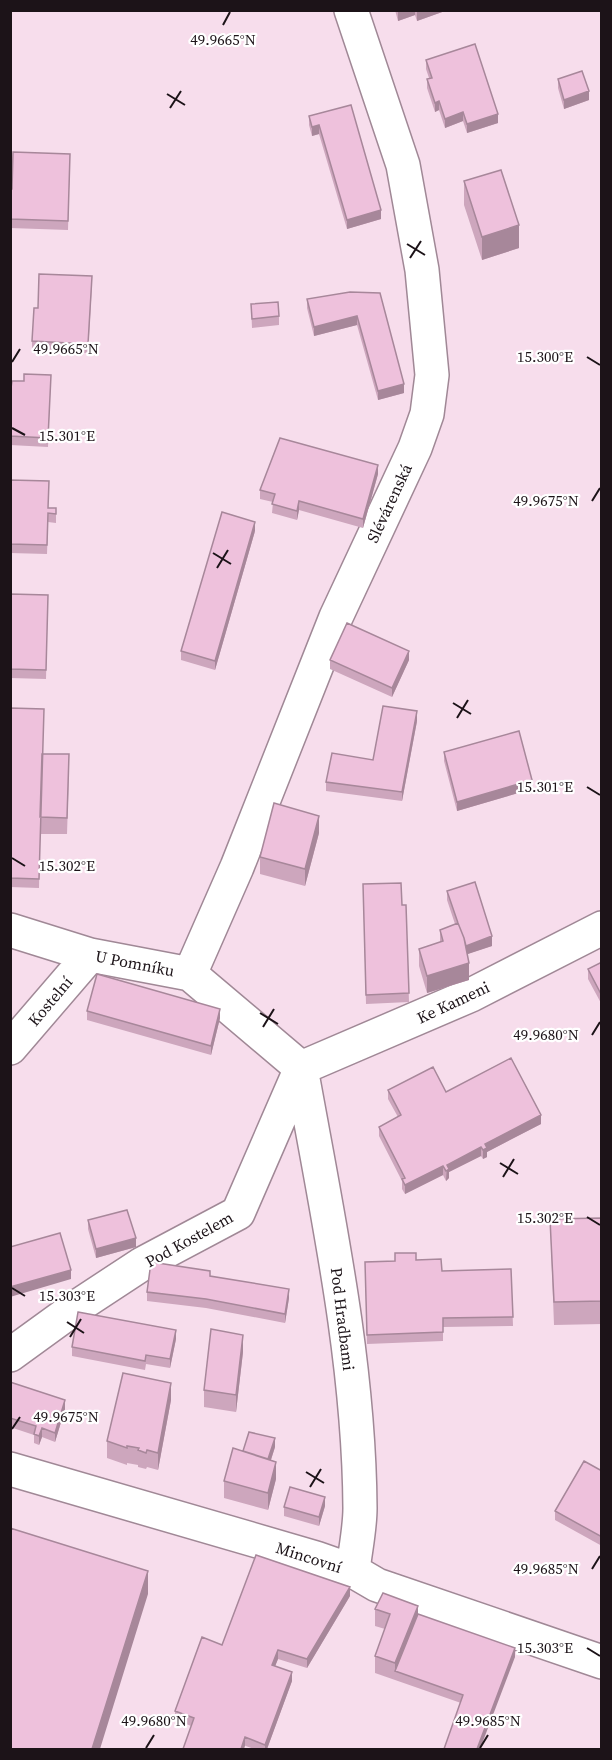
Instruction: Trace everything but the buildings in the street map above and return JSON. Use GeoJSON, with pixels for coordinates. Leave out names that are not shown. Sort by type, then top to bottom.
{"type":"FeatureCollection","features":[{"type":"Feature","properties":{"kind":"street","name":"Slévárenská"},"geometry":{"type":"LineString","coordinates":[[190,974],[237,867],[336,617],[415,448],[427,414],[432,375],[422,270],[403,165],[351,10]]}},
{"type":"Feature","properties":{"kind":"street","name":"Ke Kameni"},"geometry":{"type":"LineString","coordinates":[[301,1068],[471,995],[602,928]]}},
{"type":"Feature","properties":{"kind":"street","name":"U Pomníku"},"geometry":{"type":"LineString","coordinates":[[10,930],[90,955],[190,974],[301,1068]]}},
{"type":"Feature","properties":{"kind":"street","name":"Kostelní"},"geometry":{"type":"LineString","coordinates":[[10,1048],[90,955]]}},
{"type":"Feature","properties":{"kind":"street","name":"Pod Kostelem"},"geometry":{"type":"LineString","coordinates":[[10,1355],[72,1310],[142,1264],[238,1213],[301,1068]]}},
{"type":"Feature","properties":{"kind":"street","name":"Pod Hradbami"},"geometry":{"type":"LineString","coordinates":[[301,1068],[341,1288],[354,1417],[360,1510],[353,1571]]}},
{"type":"Feature","properties":{"kind":"street","name":"Mincovní"},"geometry":{"type":"LineString","coordinates":[[10,1469],[353,1571],[377,1585],[602,1662]]}}]}
